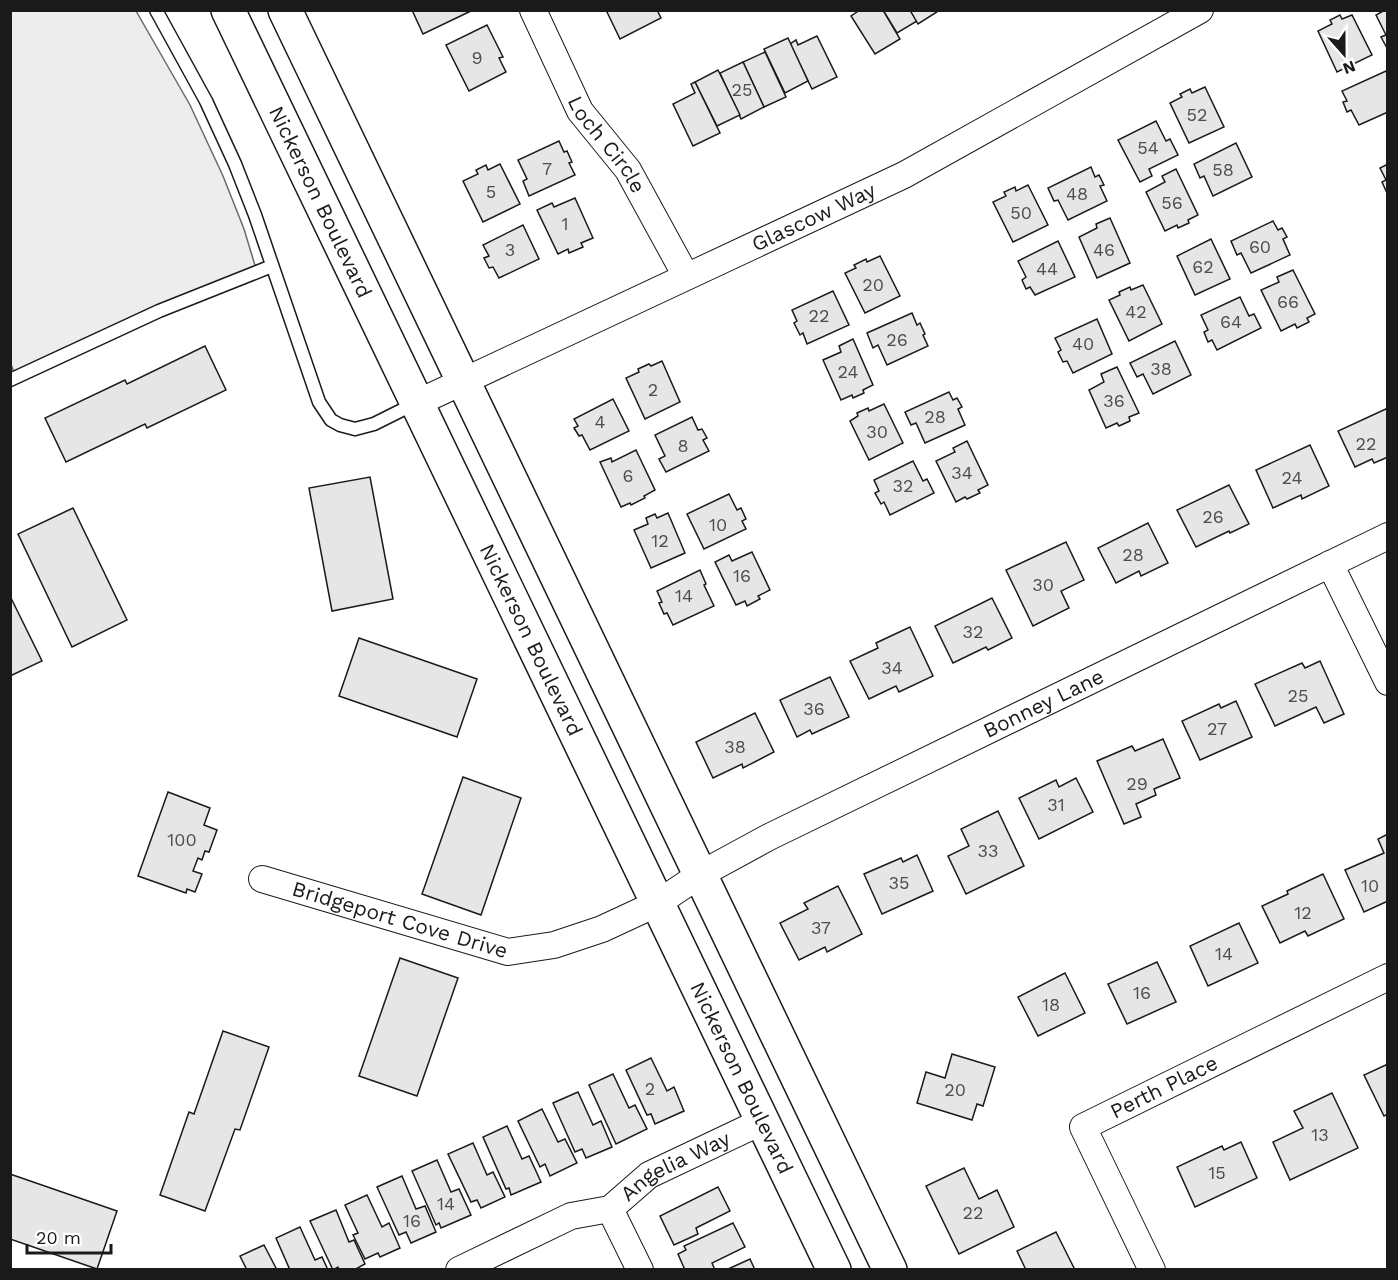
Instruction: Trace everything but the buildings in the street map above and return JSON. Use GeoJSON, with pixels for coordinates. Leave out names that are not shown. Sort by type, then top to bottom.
{"type":"FeatureCollection","features":[{"type":"Feature","properties":{"kind":"street","name":"Nickerson Boulevard"},"geometry":{"type":"LineString","coordinates":[[228,10],[834,1269]]}},
{"type":"Feature","properties":{"kind":"street"},"geometry":{"type":"LineString","coordinates":[[285,10],[890,1269]]}},
{"type":"Feature","properties":{"kind":"street","name":"Loch Circle"},"geometry":{"type":"LineString","coordinates":[[533,10],[580,111],[628,170],[686,276]]}},
{"type":"Feature","properties":{"kind":"street","name":"Glascow Way"},"geometry":{"type":"LineString","coordinates":[[417,403],[904,175],[1200,10]]}},
{"type":"Feature","properties":{"kind":"street","name":"Bonney Lane"},"geometry":{"type":"LineString","coordinates":[[701,874],[769,837],[1388,536]]}},
{"type":"Feature","properties":{"kind":"street"},"geometry":{"type":"LineString","coordinates":[[1330,564],[1388,682]]}},
{"type":"Feature","properties":{"kind":"street","name":"Bridgeport Cove Drive"},"geometry":{"type":"LineString","coordinates":[[262,879],[508,952],[554,945],[602,929],[658,903],[701,874]]}},
{"type":"Feature","properties":{"kind":"street","name":"Perth Place"},"geometry":{"type":"LineString","coordinates":[[1152,1269],[1083,1127],[1388,977]]}},
{"type":"Feature","properties":{"kind":"street","name":"Angelia Way"},"geometry":{"type":"LineString","coordinates":[[459,1269],[571,1216],[610,1209],[649,1175],[763,1121]]}},
{"type":"Feature","properties":{"kind":"street"},"geometry":{"type":"LineString","coordinates":[[610,1209],[640,1269]]}},
{"type":"Feature","properties":{"kind":"lane"},"geometry":{"type":"LineString","coordinates":[[156,10],[206,101],[236,164],[319,402],[331,420],[355,429],[374,424],[417,403]]}},
{"type":"Feature","properties":{"kind":"lane"},"geometry":{"type":"LineString","coordinates":[[10,380],[159,311],[272,266]]}},
{"type":"Feature","properties":{"kind":"shaded area"},"geometry":{"type":"Polygon","coordinates":[[[10,11],[136,11],[190,105],[223,176],[244,229],[257,272],[16,377],[10,362],[10,11]]]}}]}
